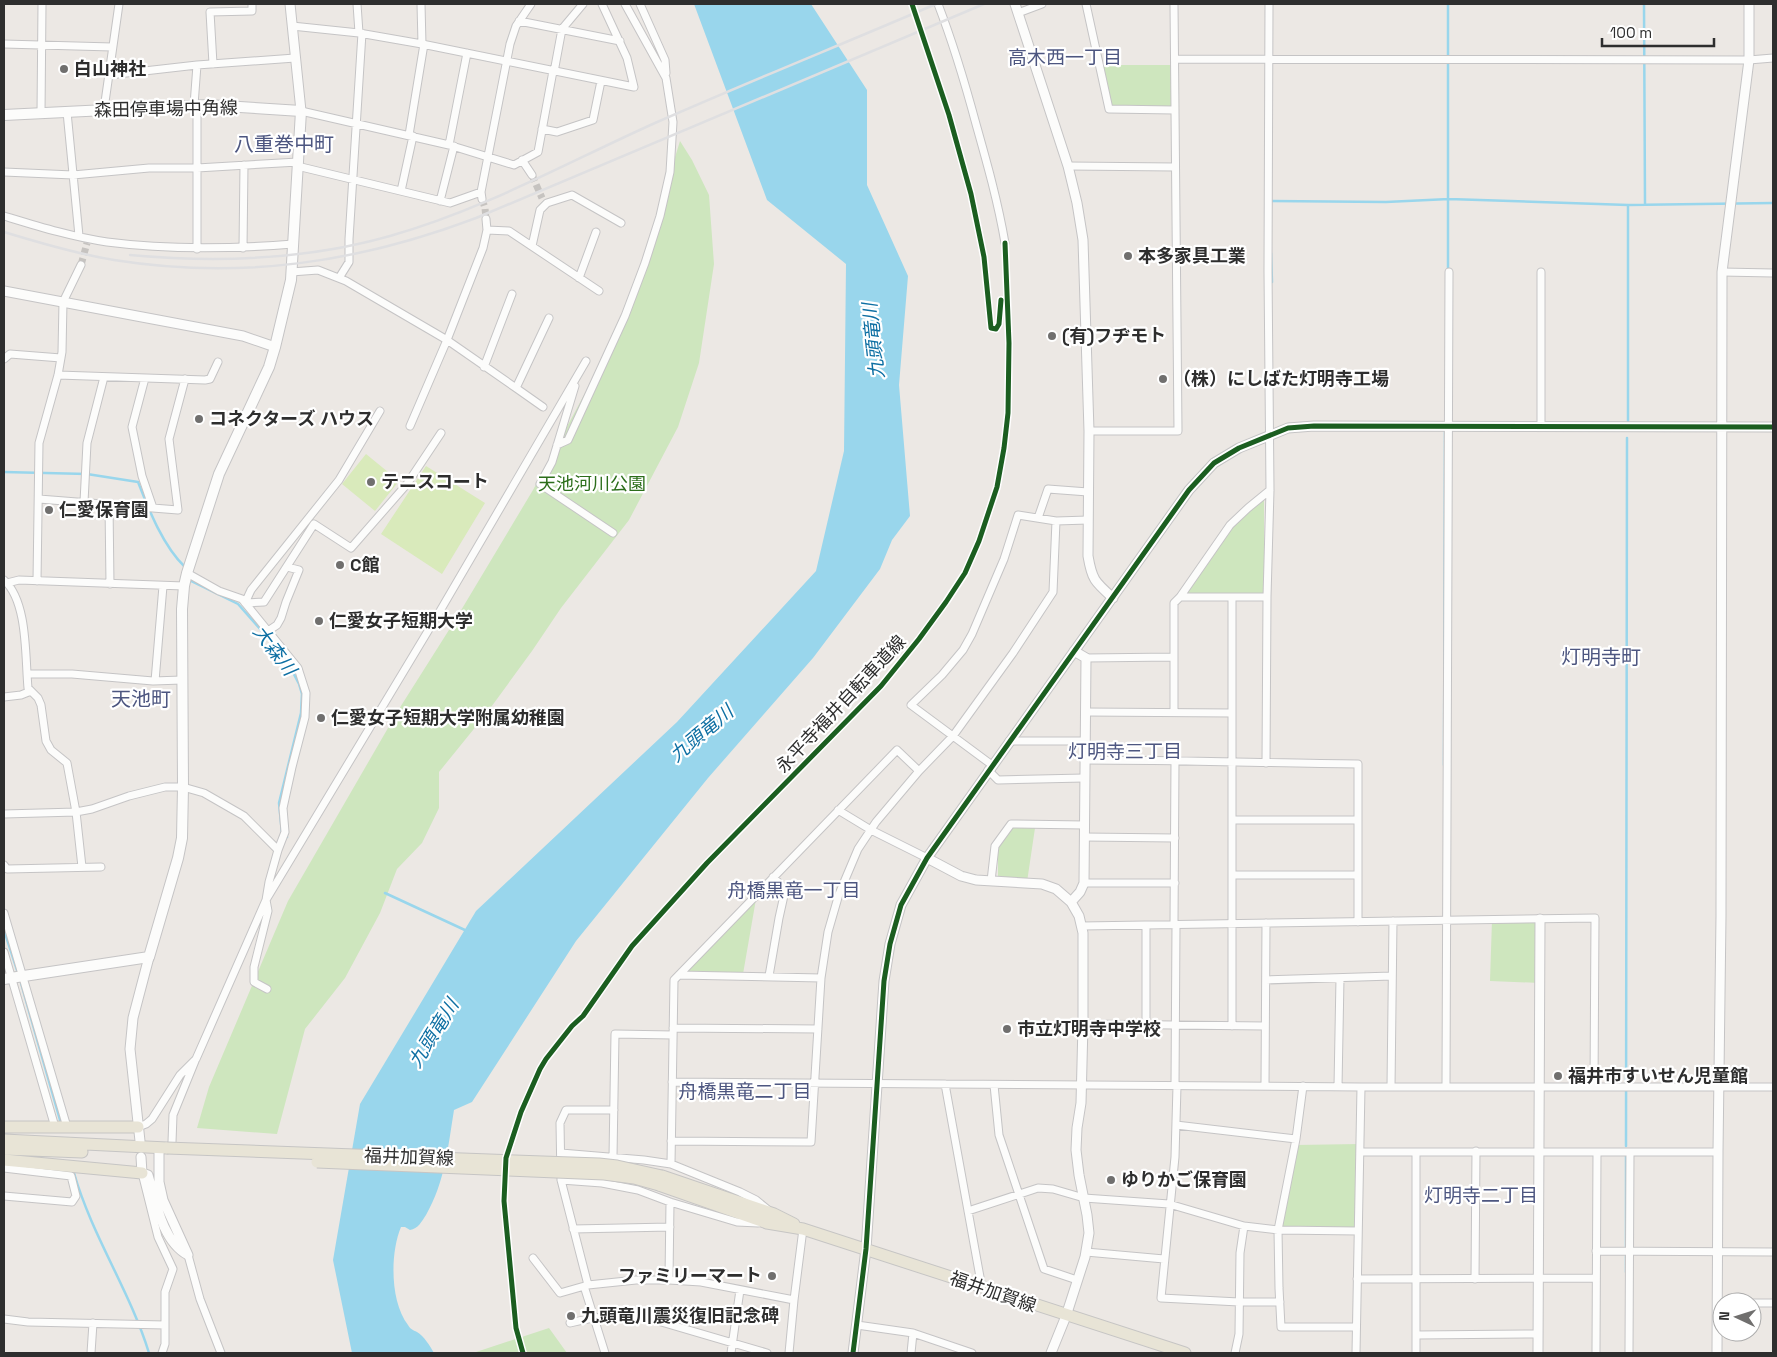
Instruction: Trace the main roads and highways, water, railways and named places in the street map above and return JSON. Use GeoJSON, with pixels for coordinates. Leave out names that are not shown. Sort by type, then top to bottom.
{"type":"FeatureCollection","features":[{"type":"Feature","properties":{"kind":"main road","name":"森田停車場中角線"},"geometry":{"type":"LineString","coordinates":[[4,115],[196,105],[301,111],[291,280],[275,347],[269,367],[219,474],[184,586],[182,608],[182,838],[149,957],[8,979]]}},
{"type":"Feature","properties":{"kind":"main road"},"geometry":{"type":"LineString","coordinates":[[4,1127],[138,1126]]}},
{"type":"Feature","properties":{"kind":"main road","name":"福井加賀線"},"geometry":{"type":"LineString","coordinates":[[4,1140],[164,1149],[584,1163],[617,1166],[1165,1350],[1185,1353]]}},
{"type":"Feature","properties":{"kind":"main road","name":"福井加賀線"},"geometry":{"type":"LineString","coordinates":[[4,1149],[164,1149]]}},
{"type":"Feature","properties":{"kind":"main road"},"geometry":{"type":"LineString","coordinates":[[4,1160],[142,1173]]}},
{"type":"Feature","properties":{"kind":"water","name":"九頭竜川"},"geometry":{"type":"Polygon","coordinates":[[[694,4],[811,4],[867,90],[867,185],[908,276],[899,385],[910,516],[892,540],[880,569],[813,658],[708,778],[576,941],[472,1102],[454,1110],[448,1151],[438,1190],[426,1215],[418,1226],[410,1230],[401,1227],[395,1250],[395,1291],[402,1315],[410,1328],[422,1336],[434,1353],[352,1353],[333,1260],[360,1104],[476,911],[677,722],[816,571],[844,451],[846,264],[767,200],[694,4]]]}},
{"type":"Feature","properties":{"kind":"waterway"},"geometry":{"type":"LineString","coordinates":[[1448,4],[1448,272]]}},
{"type":"Feature","properties":{"kind":"waterway"},"geometry":{"type":"LineString","coordinates":[[1644,4],[1645,205]]}},
{"type":"Feature","properties":{"kind":"waterway"},"geometry":{"type":"LineString","coordinates":[[1271,201],[1386,202],[1449,199],[1628,205],[1773,203]]}},
{"type":"Feature","properties":{"kind":"waterway"},"geometry":{"type":"LineString","coordinates":[[1628,205],[1628,421]]}},
{"type":"Feature","properties":{"kind":"waterway"},"geometry":{"type":"LineString","coordinates":[[1271,253],[1272,282]]}},
{"type":"Feature","properties":{"kind":"waterway"},"geometry":{"type":"LineString","coordinates":[[1444,765],[1445,430]]}},
{"type":"Feature","properties":{"kind":"waterway"},"geometry":{"type":"LineString","coordinates":[[1626,1146],[1627,438]]}},
{"type":"Feature","properties":{"kind":"waterway","name":"大森川"},"geometry":{"type":"LineString","coordinates":[[4,472],[87,474],[138,482],[163,538],[185,567]]}},
{"type":"Feature","properties":{"kind":"waterway","name":"大森川"},"geometry":{"type":"LineString","coordinates":[[191,581],[238,604],[285,657],[299,684],[302,694],[301,713],[279,803],[282,833],[287,837]]}},
{"type":"Feature","properties":{"kind":"waterway","name":"大森川"},"geometry":{"type":"LineString","coordinates":[[385,893],[467,931]]}},
{"type":"Feature","properties":{"kind":"waterway"},"geometry":{"type":"LineString","coordinates":[[4,930],[17,970]]}},
{"type":"Feature","properties":{"kind":"waterway"},"geometry":{"type":"LineString","coordinates":[[21,983],[60,1120]]}},
{"type":"Feature","properties":{"kind":"waterway"},"geometry":{"type":"LineString","coordinates":[[1626,1156],[1626,1272]]}},
{"type":"Feature","properties":{"kind":"waterway"},"geometry":{"type":"LineString","coordinates":[[74,1173],[91,1219],[132,1308],[149,1353]]}},
{"type":"Feature","properties":{"kind":"tunnel"},"geometry":{"type":"LineString","coordinates":[[532,175],[542,198]]}},
{"type":"Feature","properties":{"kind":"tunnel"},"geometry":{"type":"LineString","coordinates":[[482,199],[486,219]]}},
{"type":"Feature","properties":{"kind":"tunnel"},"geometry":{"type":"LineString","coordinates":[[81,265],[87,243]]}},
{"type":"Feature","properties":{"kind":"railway"},"geometry":{"type":"LineString","coordinates":[[130,255],[196,259],[262,258],[326,250],[390,236],[425,225],[492,199],[655,123],[936,4]]}},
{"type":"Feature","properties":{"kind":"railway"},"geometry":{"type":"LineString","coordinates":[[4,232],[100,258],[161,266],[207,268],[253,267],[298,263],[387,246],[431,234],[476,218],[984,4]]}},
{"type":"Feature","properties":{"kind":"place","name":"白山神社"},"geometry":{"type":"Point","coordinates":[64,69]}},
{"type":"Feature","properties":{"kind":"place","name":"本多家具工業"},"geometry":{"type":"Point","coordinates":[1128,256]}},
{"type":"Feature","properties":{"kind":"place","name":"(有)フヂモト"},"geometry":{"type":"Point","coordinates":[1052,336]}},
{"type":"Feature","properties":{"kind":"place","name":"（株）にしばた灯明寺工場"},"geometry":{"type":"Point","coordinates":[1163,379]}},
{"type":"Feature","properties":{"kind":"place","name":"コネクターズ ハウス"},"geometry":{"type":"Point","coordinates":[199,419]}},
{"type":"Feature","properties":{"kind":"place","name":"テニスコート"},"geometry":{"type":"Point","coordinates":[371,482]}},
{"type":"Feature","properties":{"kind":"place","name":"仁愛保育園"},"geometry":{"type":"Point","coordinates":[49,510]}},
{"type":"Feature","properties":{"kind":"place","name":"C館"},"geometry":{"type":"Point","coordinates":[340,565]}},
{"type":"Feature","properties":{"kind":"place","name":"仁愛女子短期大学"},"geometry":{"type":"Point","coordinates":[319,621]}},
{"type":"Feature","properties":{"kind":"place","name":"仁愛女子短期大学附属幼稚園"},"geometry":{"type":"Point","coordinates":[321,718]}},
{"type":"Feature","properties":{"kind":"place","name":"市立灯明寺中学校"},"geometry":{"type":"Point","coordinates":[1007,1029]}},
{"type":"Feature","properties":{"kind":"place","name":"福井市すいせん児童館"},"geometry":{"type":"Point","coordinates":[1558,1076]}},
{"type":"Feature","properties":{"kind":"place","name":"ゆりかご保育園"},"geometry":{"type":"Point","coordinates":[1111,1180]}},
{"type":"Feature","properties":{"kind":"place","name":"ファミリーマート"},"geometry":{"type":"Point","coordinates":[772,1276]}},
{"type":"Feature","properties":{"kind":"place","name":"九頭竜川震災復旧記念碑"},"geometry":{"type":"Point","coordinates":[571,1316]}},
{"type":"Feature","properties":{"kind":"district","name":"高木西一丁目"},"geometry":{"type":"Point","coordinates":[1065,57]}},
{"type":"Feature","properties":{"kind":"district","name":"八重巻中町"},"geometry":{"type":"Point","coordinates":[284,144]}},
{"type":"Feature","properties":{"kind":"district","name":"灯明寺町"},"geometry":{"type":"Point","coordinates":[1601,657]}},
{"type":"Feature","properties":{"kind":"district","name":"天池町"},"geometry":{"type":"Point","coordinates":[141,699]}},
{"type":"Feature","properties":{"kind":"district","name":"灯明寺三丁目"},"geometry":{"type":"Point","coordinates":[1125,751]}},
{"type":"Feature","properties":{"kind":"district","name":"舟橋黒竜一丁目"},"geometry":{"type":"Point","coordinates":[794,890]}},
{"type":"Feature","properties":{"kind":"district","name":"舟橋黒竜二丁目"},"geometry":{"type":"Point","coordinates":[745,1091]}},
{"type":"Feature","properties":{"kind":"district","name":"灯明寺二丁目"},"geometry":{"type":"Point","coordinates":[1481,1195]}},
{"type":"Feature","properties":{"kind":"park label","name":"天池河川公園"},"geometry":{"type":"Point","coordinates":[592,484]}}]}
